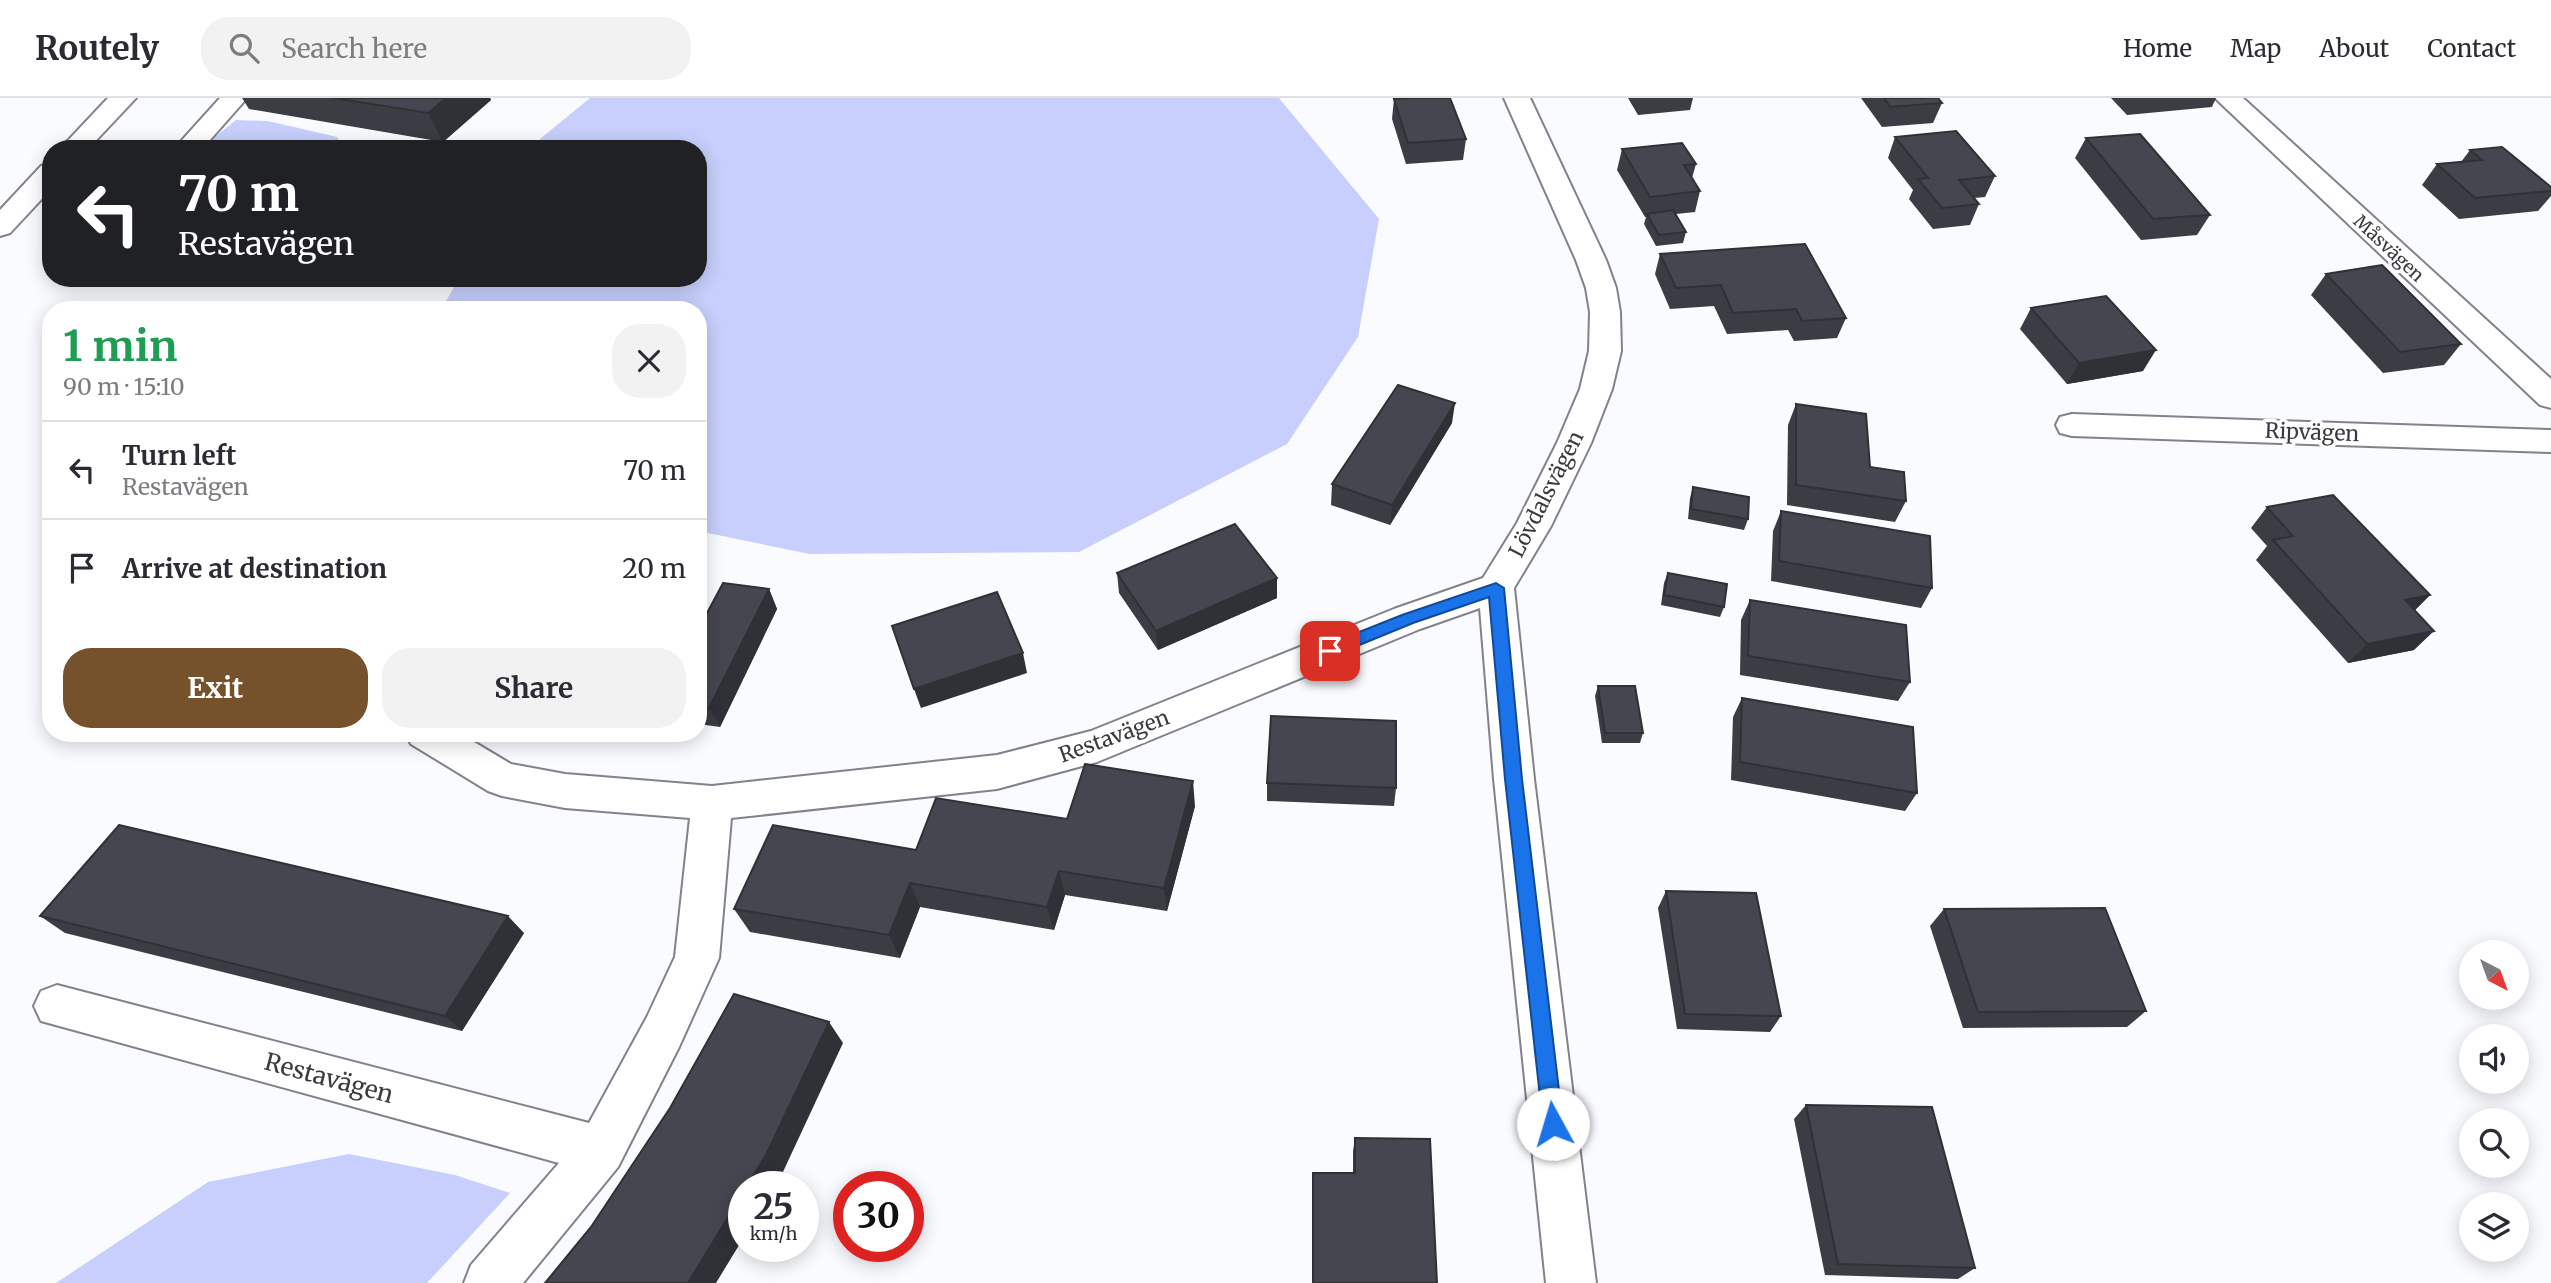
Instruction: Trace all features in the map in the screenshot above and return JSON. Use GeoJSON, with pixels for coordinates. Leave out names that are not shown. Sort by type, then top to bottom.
{"type":"FeatureCollection","features":[{"type":"Feature","properties":{"kind":"street"},"geometry":{"type":"LineString","coordinates":[[82,140],[123,98]]}},
{"type":"Feature","properties":{"kind":"street"},"geometry":{"type":"LineString","coordinates":[[195,140],[234,98]]}},
{"type":"Feature","properties":{"kind":"street","name":"Lövdalsvägen"},"geometry":{"type":"LineString","coordinates":[[1496,588],[1533,526],[1574,443],[1592,400],[1605,351],[1605,312],[1601,288],[1591,260],[1517,98]]}},
{"type":"Feature","properties":{"kind":"street","name":"Måsvägen"},"geometry":{"type":"LineString","coordinates":[[2228,98],[2551,397]]}},
{"type":"Feature","properties":{"kind":"street"},"geometry":{"type":"LineString","coordinates":[[5,216],[42,181]]}},
{"type":"Feature","properties":{"kind":"street","name":"Ripvägen"},"geometry":{"type":"LineString","coordinates":[[2072,425],[2551,441]]}},
{"type":"Feature","properties":{"kind":"street"},"geometry":{"type":"LineString","coordinates":[[1496,588],[1514,779],[1571,1283]]}},
{"type":"Feature","properties":{"kind":"street","name":"Restavägen"},"geometry":{"type":"LineString","coordinates":[[440,742],[502,779],[565,791],[712,803],[997,772],[1097,746],[1407,619],[1496,588]]}},
{"type":"Feature","properties":{"kind":"street"},"geometry":{"type":"LineString","coordinates":[[489,1283],[601,1150],[663,1032],[696,958],[712,803]]}},
{"type":"Feature","properties":{"kind":"street","name":"Restavägen"},"geometry":{"type":"LineString","coordinates":[[57,1006],[601,1150]]}},
{"type":"Feature","properties":{"kind":"shaded area"},"geometry":{"type":"Polygon","coordinates":[[[590,98],[1279,98],[1379,219],[1358,337],[1287,444],[1079,552],[810,554],[707,533],[707,301],[446,301],[454,287],[707,287],[707,140],[539,140],[590,98]]]}},
{"type":"Feature","properties":{"kind":"shaded area"},"geometry":{"type":"Polygon","coordinates":[[[236,120],[268,121],[337,137],[339,140],[211,140],[236,120]]]}},
{"type":"Feature","properties":{"kind":"shaded area"},"geometry":{"type":"Polygon","coordinates":[[[349,1154],[455,1175],[510,1193],[427,1283],[56,1283],[208,1182],[349,1154]]]}},
{"type":"Feature","properties":{"kind":"building"},"geometry":{"type":"Polygon","coordinates":[[[334,98],[446,98],[428,113],[334,98]]]}},
{"type":"Feature","properties":{"kind":"building"},"geometry":{"type":"Polygon","coordinates":[[[1450,98],[1466,139],[1408,143],[1394,99],[1450,98]]]}},
{"type":"Feature","properties":{"kind":"building"},"geometry":{"type":"Polygon","coordinates":[[[1884,98],[1938,98],[1942,103],[1890,107],[1884,98]]]}},
{"type":"Feature","properties":{"kind":"building"},"geometry":{"type":"Polygon","coordinates":[[[1956,131],[1995,176],[1959,180],[1979,204],[1942,208],[1918,179],[1928,178],[1895,137],[1956,131]]]}},
{"type":"Feature","properties":{"kind":"building"},"geometry":{"type":"Polygon","coordinates":[[[2140,134],[2210,215],[2153,219],[2086,138],[2140,134]]]}},
{"type":"Feature","properties":{"kind":"building"},"geometry":{"type":"Polygon","coordinates":[[[1682,143],[1696,164],[1684,165],[1700,191],[1650,197],[1622,149],[1682,143]]]}},
{"type":"Feature","properties":{"kind":"building"},"geometry":{"type":"Polygon","coordinates":[[[2502,147],[2551,187],[2551,191],[2475,198],[2437,164],[2482,160],[2470,150],[2502,147]]]}},
{"type":"Feature","properties":{"kind":"building"},"geometry":{"type":"Polygon","coordinates":[[[1673,210],[1686,232],[1659,235],[1647,214],[1673,210]]]}},
{"type":"Feature","properties":{"kind":"building"},"geometry":{"type":"Polygon","coordinates":[[[1805,244],[1846,318],[1802,321],[1796,309],[1733,313],[1721,285],[1676,288],[1660,254],[1805,244]]]}},
{"type":"Feature","properties":{"kind":"building"},"geometry":{"type":"Polygon","coordinates":[[[2382,265],[2461,344],[2400,352],[2326,274],[2382,265]]]}},
{"type":"Feature","properties":{"kind":"building"},"geometry":{"type":"Polygon","coordinates":[[[2106,296],[2156,350],[2079,363],[2031,308],[2106,296]]]}},
{"type":"Feature","properties":{"kind":"building"},"geometry":{"type":"Polygon","coordinates":[[[1398,385],[1455,403],[1392,505],[1332,484],[1398,385]]]}},
{"type":"Feature","properties":{"kind":"building"},"geometry":{"type":"Polygon","coordinates":[[[1796,404],[1866,414],[1870,467],[1904,472],[1906,501],[1796,485],[1796,404]]]}},
{"type":"Feature","properties":{"kind":"building"},"geometry":{"type":"Polygon","coordinates":[[[1693,487],[1749,497],[1748,519],[1691,509],[1693,487]]]}},
{"type":"Feature","properties":{"kind":"building"},"geometry":{"type":"Polygon","coordinates":[[[2333,495],[2430,595],[2405,600],[2434,631],[2367,644],[2273,540],[2293,536],[2267,507],[2333,495]]]}},
{"type":"Feature","properties":{"kind":"building"},"geometry":{"type":"Polygon","coordinates":[[[1781,511],[1930,536],[1932,588],[1779,561],[1781,511]]]}},
{"type":"Feature","properties":{"kind":"building"},"geometry":{"type":"Polygon","coordinates":[[[1235,524],[1277,578],[1156,631],[1117,573],[1235,524]]]}},
{"type":"Feature","properties":{"kind":"building"},"geometry":{"type":"Polygon","coordinates":[[[1668,573],[1727,584],[1724,607],[1664,595],[1668,573]]]}},
{"type":"Feature","properties":{"kind":"building"},"geometry":{"type":"Polygon","coordinates":[[[723,583],[769,589],[709,708],[707,708],[707,613],[723,583]]]}},
{"type":"Feature","properties":{"kind":"building"},"geometry":{"type":"Polygon","coordinates":[[[997,592],[1023,653],[914,689],[892,626],[997,592]]]}},
{"type":"Feature","properties":{"kind":"building"},"geometry":{"type":"Polygon","coordinates":[[[1750,600],[1906,625],[1910,682],[1748,656],[1750,600]]]}},
{"type":"Feature","properties":{"kind":"building"},"geometry":{"type":"Polygon","coordinates":[[[1598,686],[1635,686],[1643,733],[1605,733],[1598,686]]]}},
{"type":"Feature","properties":{"kind":"building"},"geometry":{"type":"Polygon","coordinates":[[[1742,698],[1913,727],[1917,793],[1740,762],[1742,698]]]}},
{"type":"Feature","properties":{"kind":"building"},"geometry":{"type":"Polygon","coordinates":[[[1271,716],[1396,721],[1396,788],[1267,783],[1271,716]]]}},
{"type":"Feature","properties":{"kind":"building"},"geometry":{"type":"Polygon","coordinates":[[[1085,764],[1193,781],[1164,888],[1059,871],[1047,907],[910,883],[889,935],[734,909],[773,825],[916,850],[936,798],[1067,819],[1085,764]]]}},
{"type":"Feature","properties":{"kind":"building"},"geometry":{"type":"Polygon","coordinates":[[[119,825],[508,916],[445,1016],[40,916],[119,825]]]}},
{"type":"Feature","properties":{"kind":"building"},"geometry":{"type":"Polygon","coordinates":[[[1666,891],[1756,893],[1781,1016],[1685,1014],[1666,891]]]}},
{"type":"Feature","properties":{"kind":"building"},"geometry":{"type":"Polygon","coordinates":[[[2105,908],[2146,1011],[1978,1012],[1944,909],[2105,908]]]}},
{"type":"Feature","properties":{"kind":"building"},"geometry":{"type":"Polygon","coordinates":[[[734,994],[829,1022],[756,1171],[728,1171],[728,1217],[688,1283],[545,1283],[591,1227],[670,1108],[734,994]]]}},
{"type":"Feature","properties":{"kind":"building"},"geometry":{"type":"Polygon","coordinates":[[[1806,1105],[1932,1107],[1975,1268],[1838,1264],[1806,1105]]]}},
{"type":"Feature","properties":{"kind":"building"},"geometry":{"type":"Polygon","coordinates":[[[1355,1138],[1430,1139],[1437,1283],[1313,1283],[1313,1173],[1355,1173],[1355,1138]]]}},
{"type":"Feature","properties":{"kind":"route"},"geometry":{"type":"LineString","coordinates":[[1330,651],[1407,619],[1496,588],[1514,779],[1553,1124]]}}]}
